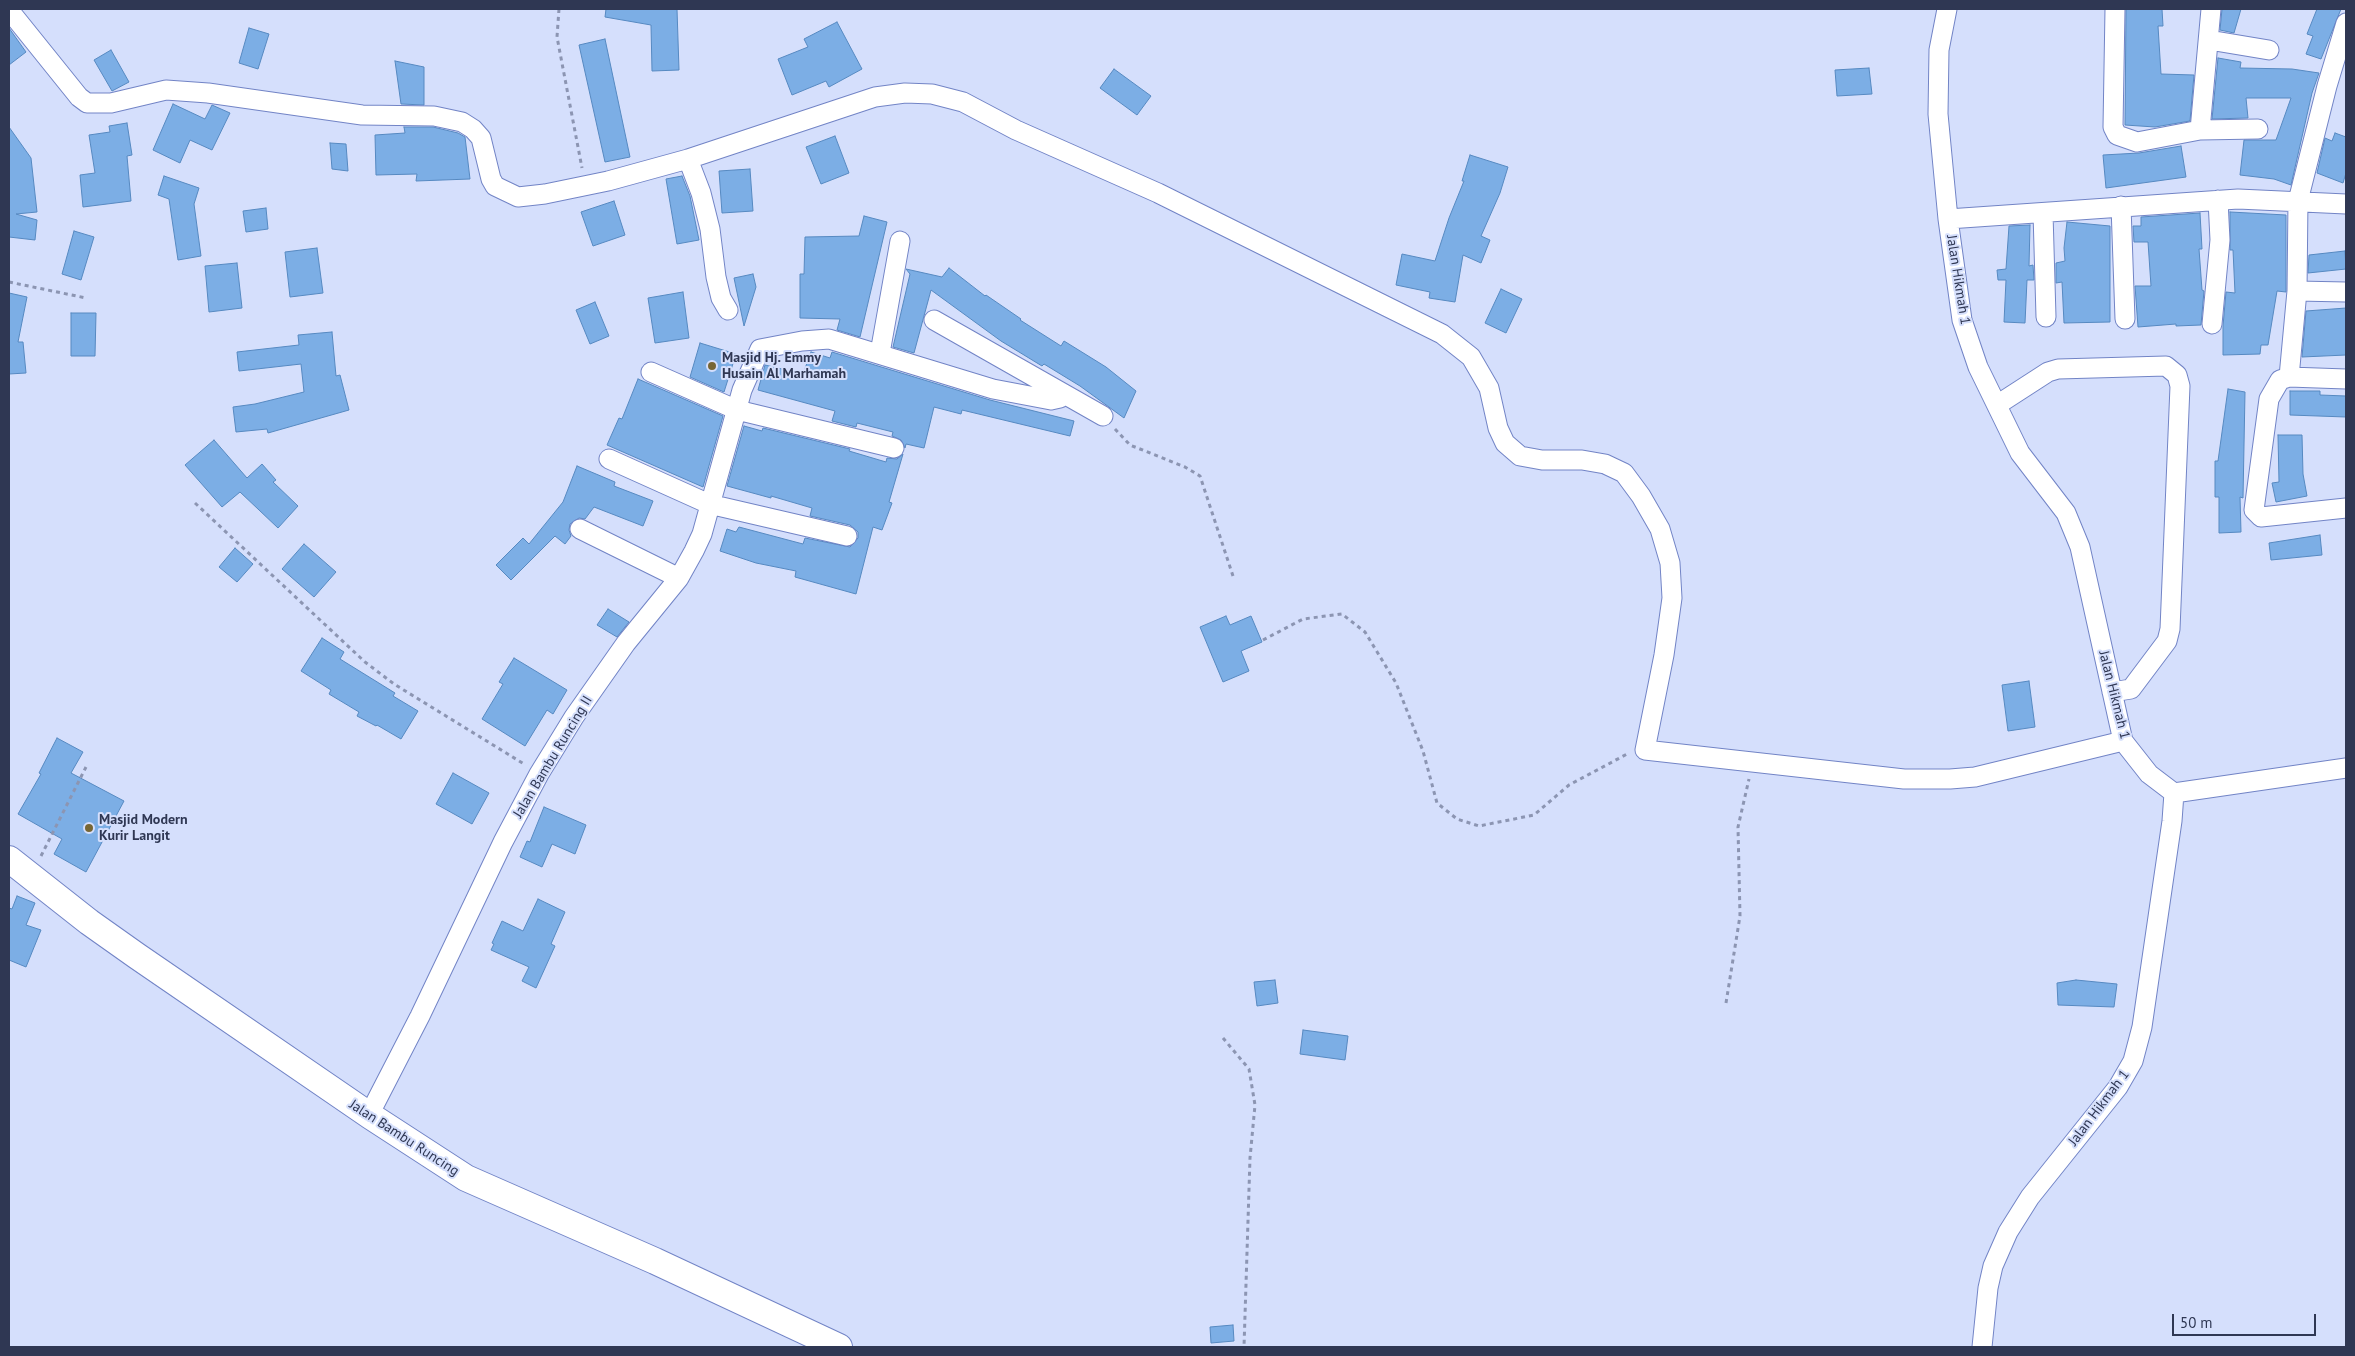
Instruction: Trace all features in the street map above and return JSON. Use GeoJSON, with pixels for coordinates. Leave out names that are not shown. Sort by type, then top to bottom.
{"type":"FeatureCollection","features":[{"type":"Feature","properties":{"kind":"street","name":"Jalan Hikmah 1"},"geometry":{"type":"LineString","coordinates":[[1947,9],[1939,50],[1938,114],[1948,219],[1962,320],[1978,367],[2020,453],[2066,513],[2080,547],[2123,742],[2149,774],[2174,793],[2172,821],[2142,1027],[2133,1061],[2118,1087],[2030,1197],[2008,1232],[1993,1266],[1988,1288],[1982,1347]]}},
{"type":"Feature","properties":{"kind":"street"},"geometry":{"type":"LineString","coordinates":[[2115,9],[2113,127],[2117,135],[2137,142],[2200,130],[2258,129]]}},
{"type":"Feature","properties":{"kind":"street"},"geometry":{"type":"LineString","coordinates":[[2200,130],[2212,9]]}},
{"type":"Feature","properties":{"kind":"street"},"geometry":{"type":"LineString","coordinates":[[9,10],[79,97],[87,103],[111,104],[166,90],[208,93],[362,115],[434,116],[462,122],[473,129],[481,138],[491,179],[496,186],[504,192],[518,197],[586,186],[688,159],[875,97],[905,93],[932,94],[963,102],[1016,130],[1158,193],[1442,334],[1471,357],[1489,388],[1498,428],[1505,443],[1520,456],[1542,460],[1582,460],[1606,464],[1624,474],[1641,496],[1660,529],[1670,563],[1672,598],[1664,655],[1645,750],[1904,779],[1950,779],[1975,777],[2123,742]]}},
{"type":"Feature","properties":{"kind":"street"},"geometry":{"type":"LineString","coordinates":[[2289,377],[2297,291],[2298,201],[2327,86],[2346,23]]}},
{"type":"Feature","properties":{"kind":"street"},"geometry":{"type":"LineString","coordinates":[[2209,40],[2269,50]]}},
{"type":"Feature","properties":{"kind":"street"},"geometry":{"type":"LineString","coordinates":[[688,159],[710,229],[716,277],[721,298],[728,310]]}},
{"type":"Feature","properties":{"kind":"street"},"geometry":{"type":"LineString","coordinates":[[1948,219],[2218,200],[2346,204]]}},
{"type":"Feature","properties":{"kind":"street"},"geometry":{"type":"LineString","coordinates":[[2212,324],[2220,240],[2218,200]]}},
{"type":"Feature","properties":{"kind":"street"},"geometry":{"type":"LineString","coordinates":[[2121,206],[2125,318]]}},
{"type":"Feature","properties":{"kind":"street"},"geometry":{"type":"LineString","coordinates":[[2043,213],[2046,317]]}},
{"type":"Feature","properties":{"kind":"street"},"geometry":{"type":"LineString","coordinates":[[900,241],[880,353],[993,389],[1051,400],[1060,398],[1064,394]]}},
{"type":"Feature","properties":{"kind":"street"},"geometry":{"type":"LineString","coordinates":[[2297,291],[2346,292]]}},
{"type":"Feature","properties":{"kind":"street"},"geometry":{"type":"LineString","coordinates":[[934,320],[1103,416]]}},
{"type":"Feature","properties":{"kind":"street","name":"Jalan Bambu Runcing II"},"geometry":{"type":"LineString","coordinates":[[369,1115],[420,1016],[503,842],[539,774],[574,717],[626,643],[680,578],[702,534],[742,390],[760,349],[802,341],[829,339],[880,353]]}},
{"type":"Feature","properties":{"kind":"street"},"geometry":{"type":"LineString","coordinates":[[1997,405],[2048,372],[2058,369],[2166,366],[2177,375],[2180,386],[2170,628],[2167,642],[2131,689],[2112,692]]}},
{"type":"Feature","properties":{"kind":"street"},"geometry":{"type":"LineString","coordinates":[[651,372],[737,410],[894,448]]}},
{"type":"Feature","properties":{"kind":"street"},"geometry":{"type":"LineString","coordinates":[[2346,379],[2289,377],[2280,380],[2269,399],[2254,510],[2261,517],[2346,508]]}},
{"type":"Feature","properties":{"kind":"street"},"geometry":{"type":"LineString","coordinates":[[609,459],[710,504],[846,536]]}},
{"type":"Feature","properties":{"kind":"street"},"geometry":{"type":"LineString","coordinates":[[580,529],[680,578]]}},
{"type":"Feature","properties":{"kind":"street"},"geometry":{"type":"LineString","coordinates":[[2174,793],[2346,768]]}},
{"type":"Feature","properties":{"kind":"street","name":"Jalan Bambu Runcing"},"geometry":{"type":"LineString","coordinates":[[9,859],[137,956],[369,1115],[466,1178],[664,1265],[839,1347]]}},
{"type":"Feature","properties":{"kind":"path"},"geometry":{"type":"LineString","coordinates":[[559,9],[557,38],[586,186]]}},
{"type":"Feature","properties":{"kind":"path"},"geometry":{"type":"LineString","coordinates":[[9,282],[86,298]]}},
{"type":"Feature","properties":{"kind":"path"},"geometry":{"type":"LineString","coordinates":[[1103,416],[1130,445],[1185,467],[1200,476],[1233,576]]}},
{"type":"Feature","properties":{"kind":"path"},"geometry":{"type":"LineString","coordinates":[[194,503],[365,662],[394,684],[539,774]]}},
{"type":"Feature","properties":{"kind":"path"},"geometry":{"type":"LineString","coordinates":[[1263,640],[1303,619],[1342,614],[1364,632],[1396,683],[1423,751],[1437,803],[1457,819],[1479,826],[1534,815],[1569,785],[1630,752],[1645,750]]}},
{"type":"Feature","properties":{"kind":"path"},"geometry":{"type":"LineString","coordinates":[[1726,1003],[1740,916],[1738,827],[1753,763]]}},
{"type":"Feature","properties":{"kind":"path"},"geometry":{"type":"LineString","coordinates":[[30,876],[86,767]]}},
{"type":"Feature","properties":{"kind":"path"},"geometry":{"type":"LineString","coordinates":[[1223,1038],[1249,1069],[1255,1105],[1250,1158],[1244,1347]]}},
{"type":"Feature","properties":{"kind":"building"},"geometry":{"type":"Polygon","coordinates":[[[606,9],[677,9],[679,70],[652,71],[651,25],[605,17],[606,9]]]}},
{"type":"Feature","properties":{"kind":"building"},"geometry":{"type":"Polygon","coordinates":[[[2126,9],[2162,9],[2163,26],[2158,26],[2161,74],[2194,75],[2190,121],[2155,127],[2125,125],[2126,9]]]}},
{"type":"Feature","properties":{"kind":"building"},"geometry":{"type":"Polygon","coordinates":[[[2222,9],[2241,9],[2234,33],[2220,30],[2222,9]]]}},
{"type":"Feature","properties":{"kind":"building"},"geometry":{"type":"Polygon","coordinates":[[[2317,9],[2341,9],[2321,59],[2306,54],[2313,36],[2307,34],[2317,9]]]}},
{"type":"Feature","properties":{"kind":"building"},"geometry":{"type":"Polygon","coordinates":[[[837,22],[862,69],[829,87],[826,81],[792,95],[778,59],[808,47],[804,39],[837,22]]]}},
{"type":"Feature","properties":{"kind":"building"},"geometry":{"type":"Polygon","coordinates":[[[9,28],[26,52],[9,65],[9,28]]]}},
{"type":"Feature","properties":{"kind":"building"},"geometry":{"type":"Polygon","coordinates":[[[249,28],[269,34],[258,69],[239,63],[249,28]]]}},
{"type":"Feature","properties":{"kind":"building"},"geometry":{"type":"Polygon","coordinates":[[[605,39],[630,157],[605,162],[579,45],[605,39]]]}},
{"type":"Feature","properties":{"kind":"building"},"geometry":{"type":"Polygon","coordinates":[[[111,50],[129,82],[112,91],[94,60],[111,50]]]}},
{"type":"Feature","properties":{"kind":"building"},"geometry":{"type":"Polygon","coordinates":[[[2218,58],[2241,62],[2240,68],[2292,69],[2319,73],[2312,93],[2291,185],[2274,179],[2240,175],[2244,140],[2276,140],[2291,98],[2246,98],[2248,118],[2212,119],[2218,58]]]}},
{"type":"Feature","properties":{"kind":"building"},"geometry":{"type":"Polygon","coordinates":[[[395,61],[424,67],[424,105],[401,104],[395,61]]]}},
{"type":"Feature","properties":{"kind":"building"},"geometry":{"type":"Polygon","coordinates":[[[1869,68],[1872,94],[1837,96],[1835,70],[1869,68]]]}},
{"type":"Feature","properties":{"kind":"building"},"geometry":{"type":"Polygon","coordinates":[[[1114,69],[1151,96],[1137,115],[1100,88],[1114,69]]]}},
{"type":"Feature","properties":{"kind":"building"},"geometry":{"type":"Polygon","coordinates":[[[173,104],[205,119],[212,105],[230,113],[212,150],[190,140],[180,163],[153,150],[173,104]]]}},
{"type":"Feature","properties":{"kind":"building"},"geometry":{"type":"Polygon","coordinates":[[[127,123],[132,155],[127,156],[131,201],[83,207],[80,175],[95,173],[89,135],[110,132],[109,126],[127,123]]]}},
{"type":"Feature","properties":{"kind":"building"},"geometry":{"type":"Polygon","coordinates":[[[9,127],[31,158],[37,212],[16,214],[37,220],[35,240],[9,237],[9,127]]]}},
{"type":"Feature","properties":{"kind":"building"},"geometry":{"type":"Polygon","coordinates":[[[404,127],[433,127],[458,133],[465,137],[470,179],[416,181],[417,174],[376,175],[375,135],[405,133],[404,127]]]}},
{"type":"Feature","properties":{"kind":"building"},"geometry":{"type":"Polygon","coordinates":[[[2335,133],[2346,137],[2346,173],[2343,183],[2317,173],[2325,138],[2332,141],[2335,133]]]}},
{"type":"Feature","properties":{"kind":"building"},"geometry":{"type":"Polygon","coordinates":[[[835,136],[849,173],[821,184],[806,147],[835,136]]]}},
{"type":"Feature","properties":{"kind":"building"},"geometry":{"type":"Polygon","coordinates":[[[330,143],[346,144],[348,171],[332,169],[330,143]]]}},
{"type":"Feature","properties":{"kind":"building"},"geometry":{"type":"Polygon","coordinates":[[[2181,146],[2186,177],[2106,188],[2103,155],[2139,153],[2181,146]]]}},
{"type":"Feature","properties":{"kind":"building"},"geometry":{"type":"Polygon","coordinates":[[[1470,155],[1508,167],[1500,193],[1481,236],[1490,240],[1481,263],[1463,255],[1455,302],[1429,298],[1430,292],[1396,285],[1402,254],[1435,261],[1464,181],[1462,181],[1470,155]]]}},
{"type":"Feature","properties":{"kind":"building"},"geometry":{"type":"Polygon","coordinates":[[[750,169],[753,211],[722,213],[719,171],[750,169]]]}},
{"type":"Feature","properties":{"kind":"building"},"geometry":{"type":"Polygon","coordinates":[[[164,176],[199,188],[194,204],[201,256],[178,260],[169,199],[158,195],[164,176]]]}},
{"type":"Feature","properties":{"kind":"building"},"geometry":{"type":"Polygon","coordinates":[[[682,176],[690,196],[699,240],[677,244],[666,179],[682,176]]]}},
{"type":"Feature","properties":{"kind":"building"},"geometry":{"type":"Polygon","coordinates":[[[614,201],[625,235],[593,246],[581,212],[614,201]]]}},
{"type":"Feature","properties":{"kind":"building"},"geometry":{"type":"Polygon","coordinates":[[[266,208],[268,229],[246,232],[243,211],[266,208]]]}},
{"type":"Feature","properties":{"kind":"building"},"geometry":{"type":"Polygon","coordinates":[[[2230,212],[2286,215],[2286,292],[2277,291],[2268,345],[2261,345],[2260,354],[2223,355],[2226,292],[2235,293],[2233,250],[2230,250],[2230,212]]]}},
{"type":"Feature","properties":{"kind":"building"},"geometry":{"type":"Polygon","coordinates":[[[2200,213],[2202,249],[2199,249],[2202,290],[2204,291],[2201,325],[2176,326],[2176,324],[2138,327],[2135,286],[2151,286],[2148,242],[2134,242],[2133,226],[2141,226],[2141,217],[2200,213]]]}},
{"type":"Feature","properties":{"kind":"building"},"geometry":{"type":"Polygon","coordinates":[[[864,216],[887,222],[860,337],[837,330],[840,319],[800,318],[800,274],[804,274],[805,237],[859,236],[864,216]]]}},
{"type":"Feature","properties":{"kind":"building"},"geometry":{"type":"Polygon","coordinates":[[[2067,222],[2110,226],[2110,322],[2064,323],[2062,282],[2056,283],[2056,263],[2065,261],[2064,248],[2067,222]]]}},
{"type":"Feature","properties":{"kind":"building"},"geometry":{"type":"Polygon","coordinates":[[[2030,225],[2029,266],[2033,265],[2034,280],[2027,280],[2025,323],[2004,322],[2006,280],[1998,280],[1997,270],[2006,269],[2009,226],[2030,225]]]}},
{"type":"Feature","properties":{"kind":"building"},"geometry":{"type":"Polygon","coordinates":[[[74,231],[94,237],[81,280],[62,274],[74,231]]]}},
{"type":"Feature","properties":{"kind":"building"},"geometry":{"type":"Polygon","coordinates":[[[317,248],[323,293],[290,297],[285,252],[317,248]]]}},
{"type":"Feature","properties":{"kind":"building"},"geometry":{"type":"Polygon","coordinates":[[[2345,251],[2346,269],[2308,273],[2309,255],[2345,251]]]}},
{"type":"Feature","properties":{"kind":"building"},"geometry":{"type":"Polygon","coordinates":[[[237,263],[242,308],[209,312],[205,266],[237,263]]]}},
{"type":"Feature","properties":{"kind":"building"},"geometry":{"type":"Polygon","coordinates":[[[949,268],[1020,320],[1061,346],[1064,341],[1106,367],[1136,391],[1124,418],[1080,386],[1001,341],[931,290],[914,353],[893,347],[910,274],[906,269],[942,277],[949,268]]]}},
{"type":"Feature","properties":{"kind":"building"},"geometry":{"type":"Polygon","coordinates":[[[753,274],[756,287],[744,326],[734,278],[753,274]]]}},
{"type":"Feature","properties":{"kind":"building"},"geometry":{"type":"Polygon","coordinates":[[[1501,289],[1522,299],[1506,333],[1485,323],[1501,289]]]}},
{"type":"Feature","properties":{"kind":"building"},"geometry":{"type":"Polygon","coordinates":[[[683,292],[689,338],[655,343],[648,298],[683,292]]]}},
{"type":"Feature","properties":{"kind":"building"},"geometry":{"type":"Polygon","coordinates":[[[9,293],[27,297],[18,342],[23,342],[26,373],[9,374],[9,293]]]}},
{"type":"Feature","properties":{"kind":"building"},"geometry":{"type":"Polygon","coordinates":[[[595,302],[609,336],[590,344],[576,310],[595,302]]]}},
{"type":"Feature","properties":{"kind":"building"},"geometry":{"type":"Polygon","coordinates":[[[2346,308],[2346,355],[2302,357],[2306,311],[2346,308]]]}},
{"type":"Feature","properties":{"kind":"building"},"geometry":{"type":"Polygon","coordinates":[[[71,313],[96,313],[95,356],[71,356],[71,313]]]}},
{"type":"Feature","properties":{"kind":"building"},"geometry":{"type":"Polygon","coordinates":[[[332,332],[336,376],[340,375],[349,410],[268,433],[267,429],[236,432],[233,407],[255,404],[304,392],[301,364],[239,371],[237,352],[299,345],[298,335],[332,332]]]}},
{"type":"Feature","properties":{"kind":"building","name":"Masjid Hj. Emmy Husain Al Marhamah"},"geometry":{"type":"Polygon","coordinates":[[[700,343],[736,354],[724,392],[690,377],[700,343]]]}},
{"type":"Feature","properties":{"kind":"building"},"geometry":{"type":"Polygon","coordinates":[[[811,352],[830,358],[832,352],[990,400],[1074,421],[1070,436],[962,410],[961,414],[934,407],[924,448],[906,444],[905,448],[901,440],[892,436],[893,432],[857,423],[856,427],[832,421],[835,411],[758,390],[765,365],[803,374],[811,352]]]}},
{"type":"Feature","properties":{"kind":"building"},"geometry":{"type":"Polygon","coordinates":[[[638,379],[723,416],[703,487],[607,445],[619,418],[622,419],[638,379]]]}},
{"type":"Feature","properties":{"kind":"building"},"geometry":{"type":"Polygon","coordinates":[[[2228,389],[2245,392],[2243,498],[2240,497],[2241,532],[2219,533],[2219,497],[2215,497],[2215,461],[2218,461],[2228,389]]]}},
{"type":"Feature","properties":{"kind":"building"},"geometry":{"type":"Polygon","coordinates":[[[2290,391],[2320,391],[2320,395],[2346,396],[2346,417],[2290,415],[2290,391]]]}},
{"type":"Feature","properties":{"kind":"building"},"geometry":{"type":"Polygon","coordinates":[[[744,426],[762,431],[763,428],[850,449],[849,451],[886,462],[887,458],[897,459],[903,454],[889,502],[892,503],[882,530],[873,527],[856,594],[795,577],[796,571],[756,563],[720,551],[727,529],[736,532],[739,527],[803,544],[805,538],[850,547],[858,538],[858,532],[850,525],[810,516],[812,508],[727,486],[744,426]]]}},
{"type":"Feature","properties":{"kind":"building"},"geometry":{"type":"Polygon","coordinates":[[[2278,435],[2302,435],[2303,474],[2307,496],[2276,502],[2272,483],[2279,482],[2278,435]]]}},
{"type":"Feature","properties":{"kind":"building"},"geometry":{"type":"Polygon","coordinates":[[[214,440],[247,478],[262,464],[276,480],[273,482],[298,506],[278,528],[240,492],[222,507],[185,465],[214,440]]]}},
{"type":"Feature","properties":{"kind":"building"},"geometry":{"type":"Polygon","coordinates":[[[577,466],[615,482],[614,486],[653,501],[643,526],[594,507],[585,519],[579,518],[570,524],[571,536],[565,544],[555,536],[511,580],[496,565],[523,538],[529,544],[563,502],[577,466]]]}},
{"type":"Feature","properties":{"kind":"building"},"geometry":{"type":"Polygon","coordinates":[[[2320,535],[2322,555],[2271,560],[2269,543],[2320,535]]]}},
{"type":"Feature","properties":{"kind":"building"},"geometry":{"type":"Polygon","coordinates":[[[304,544],[336,572],[314,597],[282,569],[304,544]]]}},
{"type":"Feature","properties":{"kind":"building"},"geometry":{"type":"Polygon","coordinates":[[[235,548],[253,564],[237,582],[219,567],[235,548]]]}},
{"type":"Feature","properties":{"kind":"building"},"geometry":{"type":"Polygon","coordinates":[[[608,609],[629,622],[617,637],[597,625],[608,609]]]}},
{"type":"Feature","properties":{"kind":"building"},"geometry":{"type":"Polygon","coordinates":[[[1226,616],[1230,625],[1251,616],[1262,642],[1241,651],[1249,671],[1223,682],[1200,627],[1226,616]]]}},
{"type":"Feature","properties":{"kind":"building"},"geometry":{"type":"Polygon","coordinates":[[[322,638],[344,652],[340,659],[395,693],[393,696],[418,711],[401,739],[357,716],[359,712],[329,694],[331,690],[301,671],[322,638]]]}},
{"type":"Feature","properties":{"kind":"building"},"geometry":{"type":"Polygon","coordinates":[[[514,658],[567,690],[553,714],[547,710],[525,746],[482,719],[503,684],[499,682],[514,658]]]}},
{"type":"Feature","properties":{"kind":"building"},"geometry":{"type":"Polygon","coordinates":[[[2029,681],[2035,727],[2008,731],[2002,685],[2029,681]]]}},
{"type":"Feature","properties":{"kind":"building"},"geometry":{"type":"Polygon","coordinates":[[[57,738],[83,752],[71,773],[124,801],[86,872],[54,854],[62,839],[18,814],[41,774],[39,773],[57,738]]]}},
{"type":"Feature","properties":{"kind":"building"},"geometry":{"type":"Polygon","coordinates":[[[453,773],[489,793],[472,824],[436,804],[453,773]]]}},
{"type":"Feature","properties":{"kind":"building"},"geometry":{"type":"Polygon","coordinates":[[[544,807],[586,825],[575,854],[552,844],[542,867],[520,857],[527,841],[530,842],[544,807]]]}},
{"type":"Feature","properties":{"kind":"building"},"geometry":{"type":"Polygon","coordinates":[[[17,896],[35,903],[26,925],[41,930],[26,967],[9,960],[9,908],[12,909],[17,896]]]}},
{"type":"Feature","properties":{"kind":"building"},"geometry":{"type":"Polygon","coordinates":[[[538,899],[565,912],[551,944],[555,946],[536,988],[522,981],[529,967],[491,950],[494,944],[492,943],[502,921],[523,931],[538,899]]]}},
{"type":"Feature","properties":{"kind":"building"},"geometry":{"type":"Polygon","coordinates":[[[1275,980],[1278,1003],[1257,1006],[1254,982],[1275,980]]]}},
{"type":"Feature","properties":{"kind":"building"},"geometry":{"type":"Polygon","coordinates":[[[2076,980],[2117,984],[2114,1007],[2058,1005],[2057,983],[2076,980]]]}},
{"type":"Feature","properties":{"kind":"building"},"geometry":{"type":"Polygon","coordinates":[[[1303,1030],[1348,1036],[1345,1060],[1300,1054],[1303,1030]]]}},
{"type":"Feature","properties":{"kind":"building"},"geometry":{"type":"Polygon","coordinates":[[[1233,1325],[1234,1341],[1211,1343],[1210,1327],[1233,1325]]]}},
{"type":"Feature","properties":{"kind":"place","name":"Masjid Hj. Emmy Husain Al Marhamah"},"geometry":{"type":"Point","coordinates":[712,366]}},
{"type":"Feature","properties":{"kind":"place","name":"Masjid Modern Kurir Langit"},"geometry":{"type":"Point","coordinates":[89,828]}}]}
